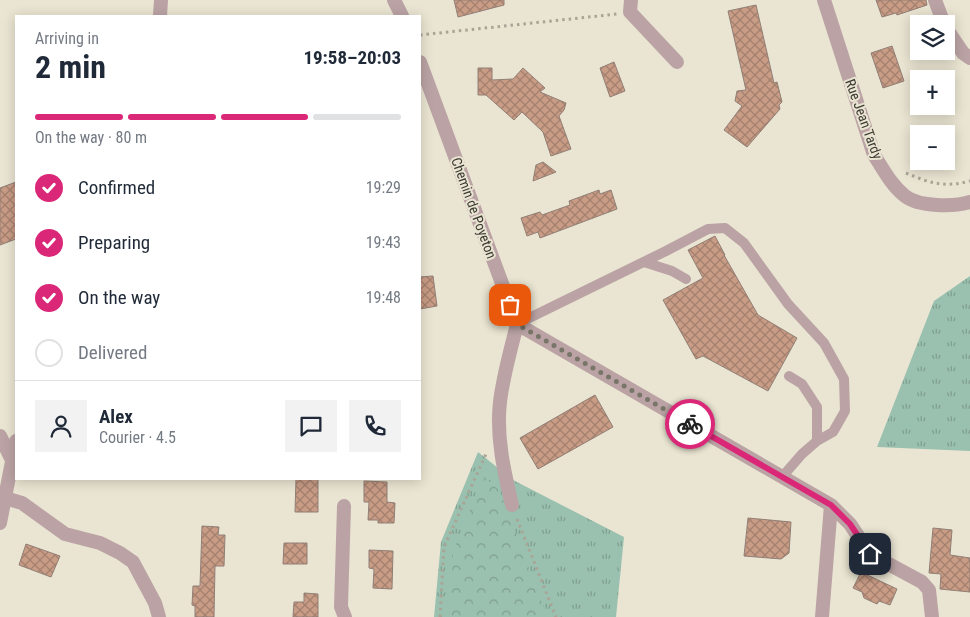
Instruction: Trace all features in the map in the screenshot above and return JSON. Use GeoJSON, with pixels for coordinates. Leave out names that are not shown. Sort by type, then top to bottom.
{"type":"FeatureCollection","features":[{"type":"Feature","properties":{"kind":"street"},"geometry":{"type":"LineString","coordinates":[[160,15],[161,0]]}},
{"type":"Feature","properties":{"kind":"street"},"geometry":{"type":"LineString","coordinates":[[394,0],[402,15]]}},
{"type":"Feature","properties":{"kind":"street","name":"Rue Jean Tardy"},"geometry":{"type":"LineString","coordinates":[[824,0],[874,155],[888,178],[906,197],[935,206],[970,202]]}},
{"type":"Feature","properties":{"kind":"street"},"geometry":{"type":"LineString","coordinates":[[935,0],[941,15]]}},
{"type":"Feature","properties":{"kind":"street"},"geometry":{"type":"LineString","coordinates":[[630,6],[677,62]]}},
{"type":"Feature","properties":{"kind":"street"},"geometry":{"type":"LineString","coordinates":[[955,41],[963,53],[970,58]]}},
{"type":"Feature","properties":{"kind":"street","name":"Chemin de Poyeton"},"geometry":{"type":"LineString","coordinates":[[421,65],[517,324]]}},
{"type":"Feature","properties":{"kind":"street"},"geometry":{"type":"LineString","coordinates":[[512,505],[504,472],[500,442],[500,403],[517,324],[831,505],[850,524],[870,554],[922,582],[929,590],[932,617]]}},
{"type":"Feature","properties":{"kind":"street"},"geometry":{"type":"LineString","coordinates":[[0,436],[12,460]]}},
{"type":"Feature","properties":{"kind":"street"},"geometry":{"type":"LineString","coordinates":[[0,524],[15,446]]}},
{"type":"Feature","properties":{"kind":"street"},"geometry":{"type":"LineString","coordinates":[[5,498],[22,502],[65,534],[100,543],[120,553],[132,562],[155,603],[159,617]]}},
{"type":"Feature","properties":{"kind":"street"},"geometry":{"type":"LineString","coordinates":[[822,617],[831,505]]}},
{"type":"Feature","properties":{"kind":"street"},"geometry":{"type":"LineString","coordinates":[[344,506],[341,608],[345,617]]}},
{"type":"Feature","properties":{"kind":"lane"},"geometry":{"type":"LineString","coordinates":[[517,324],[644,262],[708,228],[725,228],[744,244],[788,304],[824,343],[844,379],[845,411],[834,432],[817,441],[802,454],[782,477]]}},
{"type":"Feature","properties":{"kind":"lane"},"geometry":{"type":"LineString","coordinates":[[644,262],[686,279]]}},
{"type":"Feature","properties":{"kind":"lane"},"geometry":{"type":"LineString","coordinates":[[789,376],[802,384],[817,407],[817,441]]}},
{"type":"Feature","properties":{"kind":"path"},"geometry":{"type":"LineString","coordinates":[[421,35],[630,6]]}},
{"type":"Feature","properties":{"kind":"path"},"geometry":{"type":"LineString","coordinates":[[903,172],[929,183],[947,184],[970,180]]}},
{"type":"Feature","properties":{"kind":"path"},"geometry":{"type":"LineString","coordinates":[[440,617],[444,547],[488,446]]}},
{"type":"Feature","properties":{"kind":"path"},"geometry":{"type":"LineString","coordinates":[[512,505],[556,617]]}},
{"type":"Feature","properties":{"kind":"green space"},"geometry":{"type":"Polygon","coordinates":[[[970,276],[970,451],[877,447],[934,301],[970,276]]]}},
{"type":"Feature","properties":{"kind":"green space"},"geometry":{"type":"Polygon","coordinates":[[[478,452],[513,480],[624,537],[616,617],[434,617],[441,542],[478,452]]]}},
{"type":"Feature","properties":{"kind":"green space"},"geometry":{"type":"Polygon","coordinates":[[[484,477],[500,491],[548,617],[450,617],[453,551],[484,477]]]}},
{"type":"Feature","properties":{"kind":"building"},"geometry":{"type":"Polygon","coordinates":[[[454,0],[504,0],[504,5],[458,17],[454,0]]]}},
{"type":"Feature","properties":{"kind":"building"},"geometry":{"type":"Polygon","coordinates":[[[876,0],[926,0],[927,5],[897,15],[896,13],[882,17],[876,0]]]}},
{"type":"Feature","properties":{"kind":"building"},"geometry":{"type":"Polygon","coordinates":[[[756,5],[774,83],[777,82],[782,102],[779,105],[780,109],[747,147],[724,130],[742,106],[735,101],[737,91],[746,90],[728,11],[756,5]]]}},
{"type":"Feature","properties":{"kind":"building"},"geometry":{"type":"Polygon","coordinates":[[[892,46],[904,81],[883,88],[871,53],[892,46]]]}},
{"type":"Feature","properties":{"kind":"building"},"geometry":{"type":"Polygon","coordinates":[[[614,62],[625,91],[610,97],[600,68],[614,62]]]}},
{"type":"Feature","properties":{"kind":"building"},"geometry":{"type":"Polygon","coordinates":[[[478,68],[492,68],[492,80],[513,79],[523,68],[545,88],[540,92],[566,103],[564,110],[559,116],[571,149],[551,156],[543,132],[522,112],[514,120],[486,95],[478,95],[478,68]]]}},
{"type":"Feature","properties":{"kind":"building"},"geometry":{"type":"Polygon","coordinates":[[[543,162],[556,172],[533,181],[536,165],[543,162]]]}},
{"type":"Feature","properties":{"kind":"building"},"geometry":{"type":"Polygon","coordinates":[[[15,182],[15,239],[0,245],[0,188],[15,182]]]}},
{"type":"Feature","properties":{"kind":"building"},"geometry":{"type":"Polygon","coordinates":[[[599,190],[600,194],[611,190],[617,209],[540,238],[538,232],[527,236],[521,218],[540,212],[542,215],[570,205],[569,201],[599,190]]]}},
{"type":"Feature","properties":{"kind":"building"},"geometry":{"type":"Polygon","coordinates":[[[715,236],[758,315],[797,338],[768,391],[703,356],[696,359],[663,300],[703,278],[688,250],[715,236]]]}},
{"type":"Feature","properties":{"kind":"building"},"geometry":{"type":"Polygon","coordinates":[[[433,276],[437,306],[421,309],[421,277],[433,276]]]}},
{"type":"Feature","properties":{"kind":"building"},"geometry":{"type":"Polygon","coordinates":[[[595,395],[613,427],[538,469],[520,438],[595,395]]]}},
{"type":"Feature","properties":{"kind":"building"},"geometry":{"type":"Polygon","coordinates":[[[296,480],[318,480],[318,512],[295,512],[296,480]]]}},
{"type":"Feature","properties":{"kind":"building"},"geometry":{"type":"Polygon","coordinates":[[[364,481],[387,482],[387,502],[395,503],[394,523],[378,523],[378,520],[368,520],[369,502],[364,502],[364,481]]]}},
{"type":"Feature","properties":{"kind":"building"},"geometry":{"type":"Polygon","coordinates":[[[748,518],[791,522],[789,553],[781,559],[744,556],[748,518]]]}},
{"type":"Feature","properties":{"kind":"building"},"geometry":{"type":"Polygon","coordinates":[[[202,526],[219,527],[218,535],[225,535],[224,566],[215,566],[214,617],[195,617],[195,606],[192,605],[193,586],[200,586],[202,526]]]}},
{"type":"Feature","properties":{"kind":"building"},"geometry":{"type":"Polygon","coordinates":[[[933,528],[952,530],[950,555],[970,558],[970,592],[940,589],[941,574],[929,573],[933,528]]]}},
{"type":"Feature","properties":{"kind":"building"},"geometry":{"type":"Polygon","coordinates":[[[284,543],[307,543],[307,564],[283,564],[284,543]]]}},
{"type":"Feature","properties":{"kind":"building"},"geometry":{"type":"Polygon","coordinates":[[[26,544],[60,556],[51,577],[19,565],[26,544]]]}},
{"type":"Feature","properties":{"kind":"building"},"geometry":{"type":"Polygon","coordinates":[[[369,550],[393,551],[392,589],[373,588],[374,569],[369,568],[369,550]]]}},
{"type":"Feature","properties":{"kind":"building"},"geometry":{"type":"Polygon","coordinates":[[[861,572],[897,589],[890,605],[879,601],[877,604],[864,598],[862,592],[853,588],[861,572]]]}},
{"type":"Feature","properties":{"kind":"building"},"geometry":{"type":"Polygon","coordinates":[[[304,593],[318,594],[318,617],[293,617],[294,602],[304,602],[304,593]]]}},
{"type":"Feature","properties":{"kind":"way so far"},"geometry":{"type":"LineString","coordinates":[[510,305],[517,324],[690,424]]}},
{"type":"Feature","properties":{"kind":"route"},"geometry":{"type":"LineString","coordinates":[[690,424],[831,505],[850,524],[870,554]]}}]}
